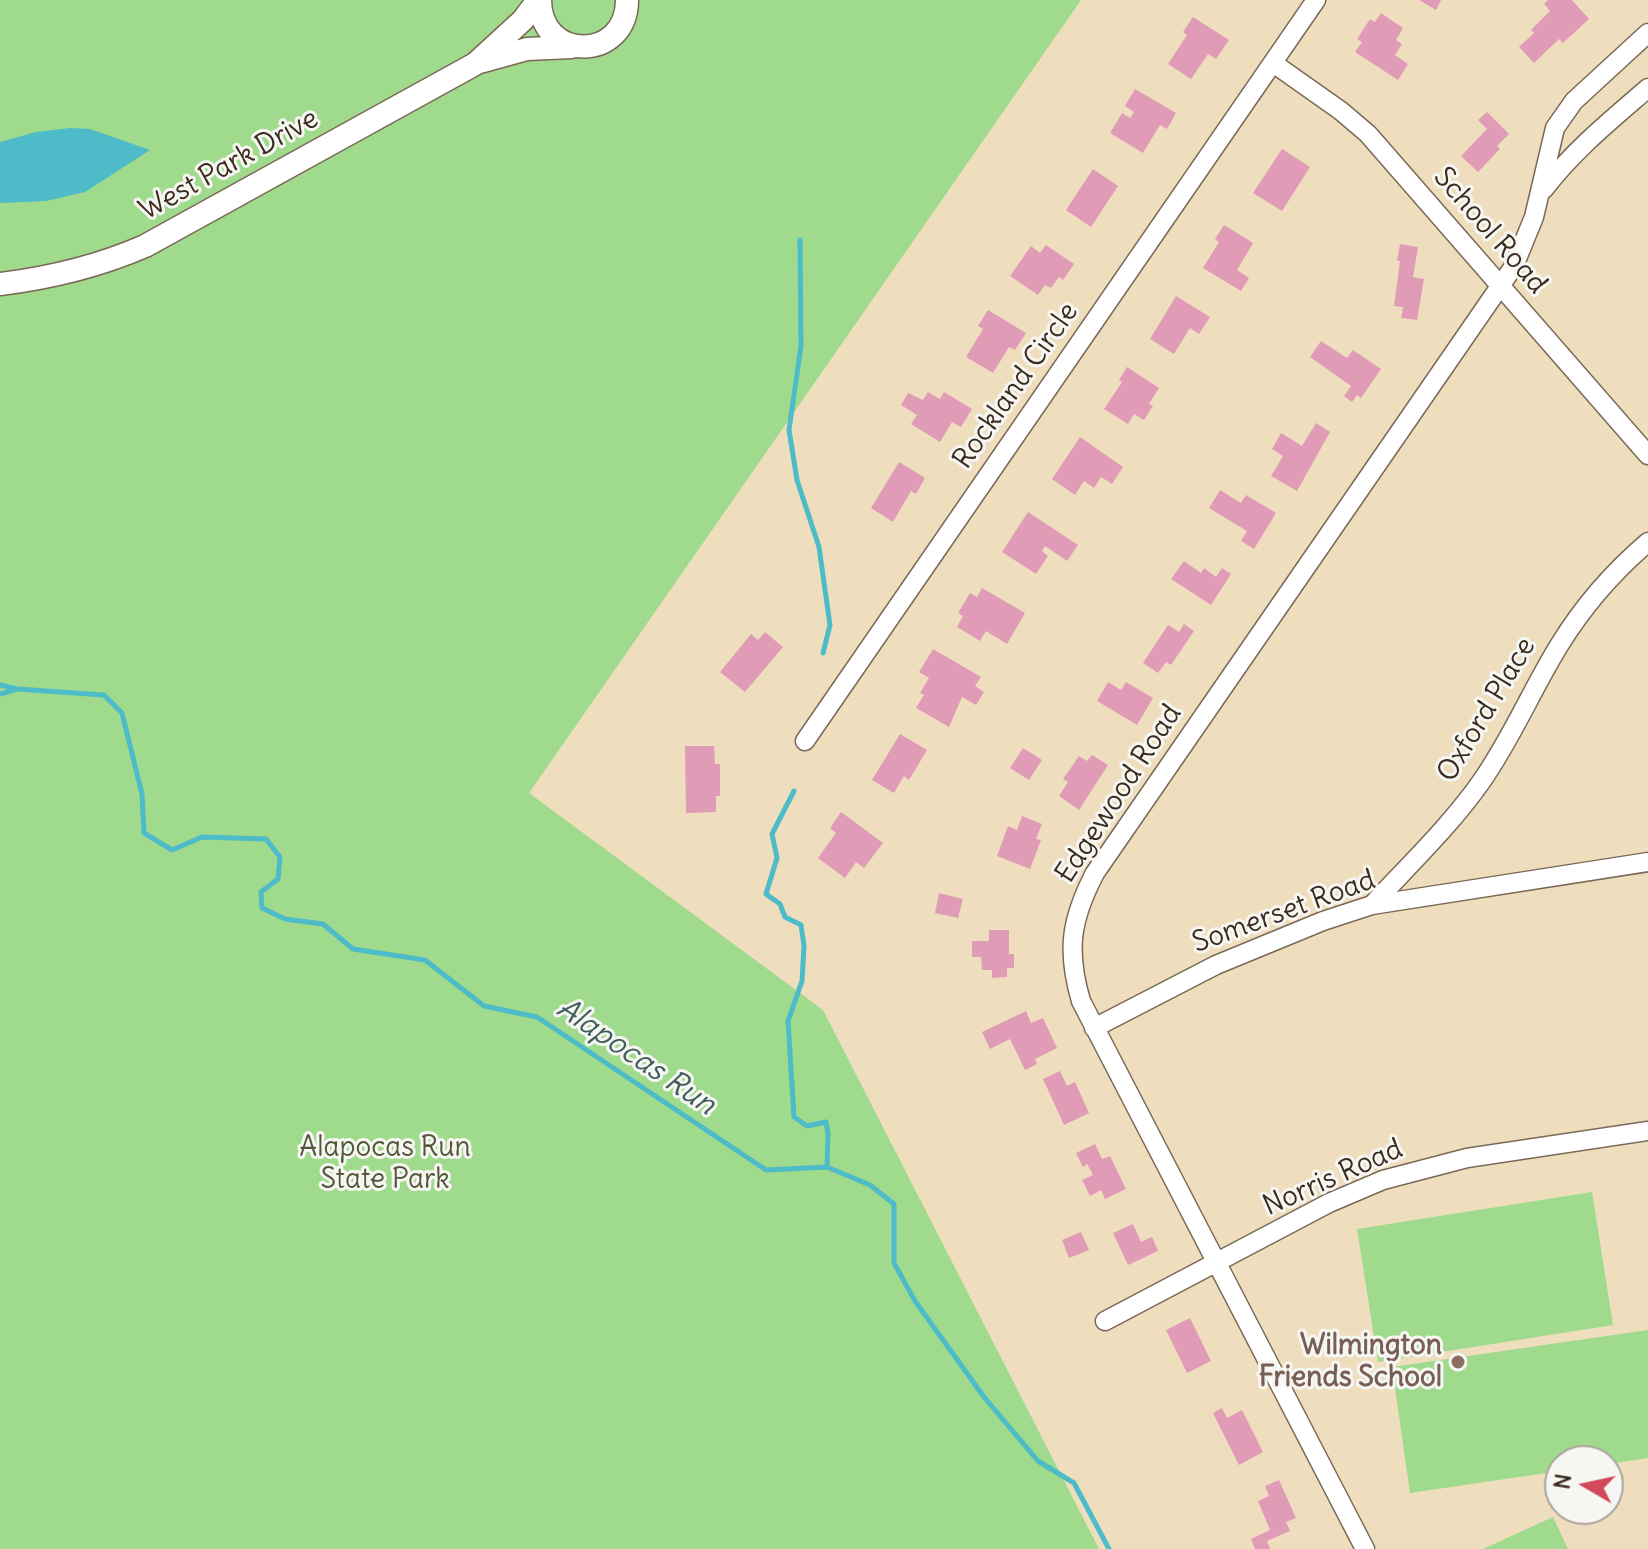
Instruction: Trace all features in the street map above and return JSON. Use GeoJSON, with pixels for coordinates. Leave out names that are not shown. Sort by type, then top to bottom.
{"type":"FeatureCollection","features":[{"type":"Feature","properties":{"kind":"street"},"geometry":{"type":"LineString","coordinates":[[539,0],[542,18],[549,30],[566,43],[579,47]]}},
{"type":"Feature","properties":{"kind":"street","name":"West Park Drive"},"geometry":{"type":"LineString","coordinates":[[475,64],[523,20],[539,0]]}},
{"type":"Feature","properties":{"kind":"street","name":"Rockland Circle"},"geometry":{"type":"LineString","coordinates":[[805,741],[1316,0]]}},
{"type":"Feature","properties":{"kind":"street","name":"West Park Drive"},"geometry":{"type":"LineString","coordinates":[[0,284],[73,271],[145,246],[475,64],[527,49],[596,45],[611,37],[622,24],[628,5]]}},
{"type":"Feature","properties":{"kind":"street","name":"Edgewood Road"},"geometry":{"type":"LineString","coordinates":[[1365,1549],[1094,1028],[1076,982],[1071,940],[1078,909],[1095,873],[1514,266],[1525,244],[1555,128],[1563,114],[1648,33]]}},
{"type":"Feature","properties":{"kind":"street","name":"School Road"},"geometry":{"type":"LineString","coordinates":[[1273,63],[1368,134],[1648,455]]}},
{"type":"Feature","properties":{"kind":"street","name":"Edgewood Road"},"geometry":{"type":"LineString","coordinates":[[1540,195],[1589,138],[1648,88]]}},
{"type":"Feature","properties":{"kind":"street","name":"Oxford Place"},"geometry":{"type":"LineString","coordinates":[[1372,905],[1454,817],[1480,783],[1518,723],[1574,622],[1614,574],[1648,542]]}},
{"type":"Feature","properties":{"kind":"street","name":"Somerset Road"},"geometry":{"type":"LineString","coordinates":[[1094,1028],[1216,965],[1372,905],[1648,862]]}},
{"type":"Feature","properties":{"kind":"street","name":"Norris Road"},"geometry":{"type":"LineString","coordinates":[[1105,1321],[1329,1203],[1412,1171],[1478,1157],[1648,1131]]}},
{"type":"Feature","properties":{"kind":"green space","name":"Alapocas Run State Park"},"geometry":{"type":"Polygon","coordinates":[[[0,0],[1081,0],[529,793],[823,1010],[1099,1549],[0,1549],[0,0]]]}},
{"type":"Feature","properties":{"kind":"green space"},"geometry":{"type":"Polygon","coordinates":[[[1592,1192],[1613,1325],[1378,1362],[1357,1229],[1592,1192]]]}},
{"type":"Feature","properties":{"kind":"green space"},"geometry":{"type":"Polygon","coordinates":[[[1648,1330],[1648,1458],[1624,1462],[1624,1445],[1544,1445],[1544,1473],[1410,1493],[1392,1367],[1648,1330]]]}},
{"type":"Feature","properties":{"kind":"green space"},"geometry":{"type":"Polygon","coordinates":[[[1544,1521],[1544,1525],[1557,1525],[1568,1549],[1483,1549],[1544,1521]]]}},
{"type":"Feature","properties":{"kind":"water"},"geometry":{"type":"Polygon","coordinates":[[[90,129],[150,150],[85,192],[46,201],[0,203],[0,142],[36,132],[90,129]]]}},
{"type":"Feature","properties":{"kind":"building"},"geometry":{"type":"Polygon","coordinates":[[[1419,0],[1441,0],[1436,10],[1419,0]]]}},
{"type":"Feature","properties":{"kind":"building"},"geometry":{"type":"Polygon","coordinates":[[[1548,0],[1572,0],[1589,19],[1563,43],[1559,39],[1534,63],[1519,47],[1550,11],[1544,4],[1548,0]]]}},
{"type":"Feature","properties":{"kind":"building"},"geometry":{"type":"Polygon","coordinates":[[[1381,13],[1403,28],[1396,40],[1402,44],[1395,55],[1408,64],[1398,80],[1355,52],[1362,42],[1357,39],[1370,19],[1375,22],[1381,13]]]}},
{"type":"Feature","properties":{"kind":"building"},"geometry":{"type":"Polygon","coordinates":[[[1193,17],[1229,40],[1216,59],[1208,54],[1191,79],[1168,64],[1187,35],[1183,32],[1193,17]]]}},
{"type":"Feature","properties":{"kind":"building"},"geometry":{"type":"Polygon","coordinates":[[[1135,89],[1176,113],[1167,129],[1160,125],[1143,153],[1110,133],[1122,113],[1130,118],[1134,112],[1125,106],[1135,89]]]}},
{"type":"Feature","properties":{"kind":"building"},"geometry":{"type":"Polygon","coordinates":[[[1487,112],[1509,134],[1497,146],[1500,149],[1478,172],[1461,156],[1487,129],[1478,120],[1487,112]]]}},
{"type":"Feature","properties":{"kind":"building"},"geometry":{"type":"Polygon","coordinates":[[[1282,149],[1310,167],[1282,211],[1253,193],[1282,149]]]}},
{"type":"Feature","properties":{"kind":"building"},"geometry":{"type":"Polygon","coordinates":[[[1093,169],[1118,186],[1091,227],[1066,210],[1093,169]]]}},
{"type":"Feature","properties":{"kind":"building"},"geometry":{"type":"Polygon","coordinates":[[[1224,225],[1253,243],[1237,270],[1249,278],[1241,291],[1203,268],[1219,242],[1215,239],[1224,225]]]}},
{"type":"Feature","properties":{"kind":"building"},"geometry":{"type":"Polygon","coordinates":[[[1400,244],[1418,247],[1413,277],[1424,279],[1417,320],[1401,318],[1403,307],[1394,306],[1400,244]]]}},
{"type":"Feature","properties":{"kind":"building"},"geometry":{"type":"Polygon","coordinates":[[[1046,245],[1074,264],[1063,280],[1059,277],[1051,288],[1045,285],[1038,295],[1010,276],[1031,246],[1040,253],[1046,245]]]}},
{"type":"Feature","properties":{"kind":"building"},"geometry":{"type":"Polygon","coordinates":[[[1176,296],[1210,317],[1199,334],[1190,328],[1174,354],[1150,339],[1176,296]]]}},
{"type":"Feature","properties":{"kind":"building"},"geometry":{"type":"Polygon","coordinates":[[[988,310],[1026,333],[1015,350],[1009,347],[993,373],[966,357],[983,329],[978,326],[988,310]]]}},
{"type":"Feature","properties":{"kind":"building"},"geometry":{"type":"Polygon","coordinates":[[[1321,341],[1347,358],[1353,350],[1381,369],[1361,398],[1357,395],[1352,402],[1344,396],[1351,386],[1310,357],[1321,341]]]}},
{"type":"Feature","properties":{"kind":"building"},"geometry":{"type":"Polygon","coordinates":[[[1127,367],[1159,388],[1144,420],[1134,414],[1128,424],[1104,409],[1122,382],[1119,380],[1127,367]]]}},
{"type":"Feature","properties":{"kind":"building"},"geometry":{"type":"Polygon","coordinates":[[[928,392],[940,399],[944,392],[972,409],[961,427],[952,422],[940,442],[911,424],[917,415],[901,405],[908,393],[923,400],[928,392]]]}},
{"type":"Feature","properties":{"kind":"building"},"geometry":{"type":"Polygon","coordinates":[[[1316,423],[1330,432],[1297,491],[1271,476],[1283,456],[1272,449],[1281,433],[1302,446],[1316,423]]]}},
{"type":"Feature","properties":{"kind":"building"},"geometry":{"type":"Polygon","coordinates":[[[1080,437],[1123,467],[1112,484],[1101,477],[1094,488],[1084,481],[1075,495],[1052,479],[1080,437]]]}},
{"type":"Feature","properties":{"kind":"building"},"geometry":{"type":"Polygon","coordinates":[[[899,462],[925,478],[916,494],[911,491],[893,522],[871,508],[899,462]]]}},
{"type":"Feature","properties":{"kind":"building"},"geometry":{"type":"Polygon","coordinates":[[[1220,490],[1241,503],[1246,495],[1276,513],[1254,549],[1241,541],[1247,531],[1209,508],[1220,490]]]}},
{"type":"Feature","properties":{"kind":"building"},"geometry":{"type":"Polygon","coordinates":[[[1028,512],[1078,545],[1067,561],[1045,546],[1042,551],[1048,556],[1036,574],[1002,552],[1028,512]]]}},
{"type":"Feature","properties":{"kind":"building"},"geometry":{"type":"Polygon","coordinates":[[[1184,561],[1201,573],[1204,568],[1216,577],[1222,568],[1231,574],[1211,605],[1171,579],[1184,561]]]}},
{"type":"Feature","properties":{"kind":"building"},"geometry":{"type":"Polygon","coordinates":[[[982,588],[1025,613],[1007,644],[986,631],[980,641],[957,627],[963,616],[958,613],[970,593],[977,597],[982,588]]]}},
{"type":"Feature","properties":{"kind":"building"},"geometry":{"type":"Polygon","coordinates":[[[1184,624],[1194,631],[1171,665],[1166,662],[1158,673],[1143,663],[1168,625],[1179,632],[1184,624]]]}},
{"type":"Feature","properties":{"kind":"building"},"geometry":{"type":"Polygon","coordinates":[[[765,632],[783,647],[745,692],[720,672],[751,634],[758,640],[765,632]]]}},
{"type":"Feature","properties":{"kind":"building"},"geometry":{"type":"Polygon","coordinates":[[[933,649],[981,677],[975,686],[984,692],[976,705],[962,697],[949,727],[916,708],[929,678],[919,672],[933,649]]]}},
{"type":"Feature","properties":{"kind":"building"},"geometry":{"type":"Polygon","coordinates":[[[1108,682],[1121,690],[1126,682],[1153,698],[1137,725],[1097,701],[1108,682]]]}},
{"type":"Feature","properties":{"kind":"building"},"geometry":{"type":"Polygon","coordinates":[[[900,734],[927,750],[909,780],[904,776],[894,793],[872,780],[900,734]]]}},
{"type":"Feature","properties":{"kind":"building"},"geometry":{"type":"Polygon","coordinates":[[[685,746],[714,746],[715,764],[720,764],[720,796],[716,796],[716,812],[686,813],[685,746]]]}},
{"type":"Feature","properties":{"kind":"building"},"geometry":{"type":"Polygon","coordinates":[[[1023,748],[1042,760],[1029,780],[1010,768],[1023,748]]]}},
{"type":"Feature","properties":{"kind":"building"},"geometry":{"type":"Polygon","coordinates":[[[1092,755],[1108,765],[1079,810],[1059,796],[1068,782],[1063,779],[1079,756],[1087,761],[1092,755]]]}},
{"type":"Feature","properties":{"kind":"building"},"geometry":{"type":"Polygon","coordinates":[[[841,812],[883,843],[864,868],[856,862],[845,878],[818,858],[836,833],[830,828],[841,812]]]}},
{"type":"Feature","properties":{"kind":"building"},"geometry":{"type":"Polygon","coordinates":[[[1022,816],[1042,824],[1036,839],[1041,840],[1030,869],[997,856],[1008,826],[1017,830],[1022,816]]]}},
{"type":"Feature","properties":{"kind":"building"},"geometry":{"type":"Polygon","coordinates":[[[939,893],[963,899],[958,918],[935,913],[939,893]]]}},
{"type":"Feature","properties":{"kind":"building"},"geometry":{"type":"Polygon","coordinates":[[[989,930],[1009,930],[1009,954],[1014,954],[1014,968],[1007,968],[1007,977],[992,978],[992,970],[982,970],[981,957],[972,957],[972,941],[989,941],[989,930]]]}},
{"type":"Feature","properties":{"kind":"building"},"geometry":{"type":"Polygon","coordinates":[[[1026,1011],[1031,1023],[1043,1018],[1057,1048],[1035,1059],[1037,1064],[1025,1070],[1010,1039],[990,1049],[982,1032],[1026,1011]]]}},
{"type":"Feature","properties":{"kind":"building"},"geometry":{"type":"Polygon","coordinates":[[[1060,1071],[1067,1086],[1075,1082],[1089,1113],[1064,1125],[1043,1079],[1060,1071]]]}},
{"type":"Feature","properties":{"kind":"building"},"geometry":{"type":"Polygon","coordinates":[[[1095,1144],[1102,1159],[1110,1156],[1126,1189],[1105,1199],[1101,1190],[1090,1196],[1082,1180],[1093,1175],[1087,1164],[1083,1167],[1076,1153],[1095,1144]]]}},
{"type":"Feature","properties":{"kind":"building"},"geometry":{"type":"Polygon","coordinates":[[[1133,1224],[1141,1242],[1152,1237],[1158,1251],[1128,1265],[1113,1233],[1133,1224]]]}},
{"type":"Feature","properties":{"kind":"building"},"geometry":{"type":"Polygon","coordinates":[[[1081,1232],[1089,1250],[1069,1258],[1062,1240],[1081,1232]]]}},
{"type":"Feature","properties":{"kind":"building"},"geometry":{"type":"Polygon","coordinates":[[[1190,1318],[1211,1361],[1187,1373],[1166,1330],[1190,1318]]]}},
{"type":"Feature","properties":{"kind":"building"},"geometry":{"type":"Polygon","coordinates":[[[1222,1408],[1227,1418],[1242,1410],[1263,1452],[1239,1465],[1213,1413],[1222,1408]]]}},
{"type":"Feature","properties":{"kind":"building"},"geometry":{"type":"Polygon","coordinates":[[[1279,1480],[1296,1518],[1286,1522],[1290,1531],[1267,1541],[1270,1549],[1255,1549],[1251,1539],[1270,1530],[1258,1501],[1269,1496],[1265,1486],[1279,1480]]]}},
{"type":"Feature","properties":{"kind":"waterway"},"geometry":{"type":"LineString","coordinates":[[800,240],[801,346],[789,430],[797,480],[819,547],[830,625],[823,653]]}},
{"type":"Feature","properties":{"kind":"waterway","name":"Alapocas Run"},"geometry":{"type":"LineString","coordinates":[[0,685],[104,695],[122,713],[142,794],[144,833],[172,850],[202,837],[266,839],[280,857],[278,879],[261,892],[262,908],[285,919],[323,924],[353,949],[425,960],[484,1006],[537,1017],[766,1170],[827,1167],[870,1185],[894,1204],[894,1263],[915,1301],[984,1397],[1038,1461],[1074,1483],[1109,1549]]}},
{"type":"Feature","properties":{"kind":"waterway"},"geometry":{"type":"LineString","coordinates":[[0,694],[14,690]]}},
{"type":"Feature","properties":{"kind":"waterway"},"geometry":{"type":"LineString","coordinates":[[794,791],[772,834],[777,858],[766,894],[780,904],[785,917],[801,925],[804,946],[802,981],[788,1021],[794,1117],[807,1126],[826,1122],[827,1167]]}},
{"type":"Feature","properties":{"kind":"place","name":"Wilmington Friends School"},"geometry":{"type":"Point","coordinates":[1458,1362]}}]}
